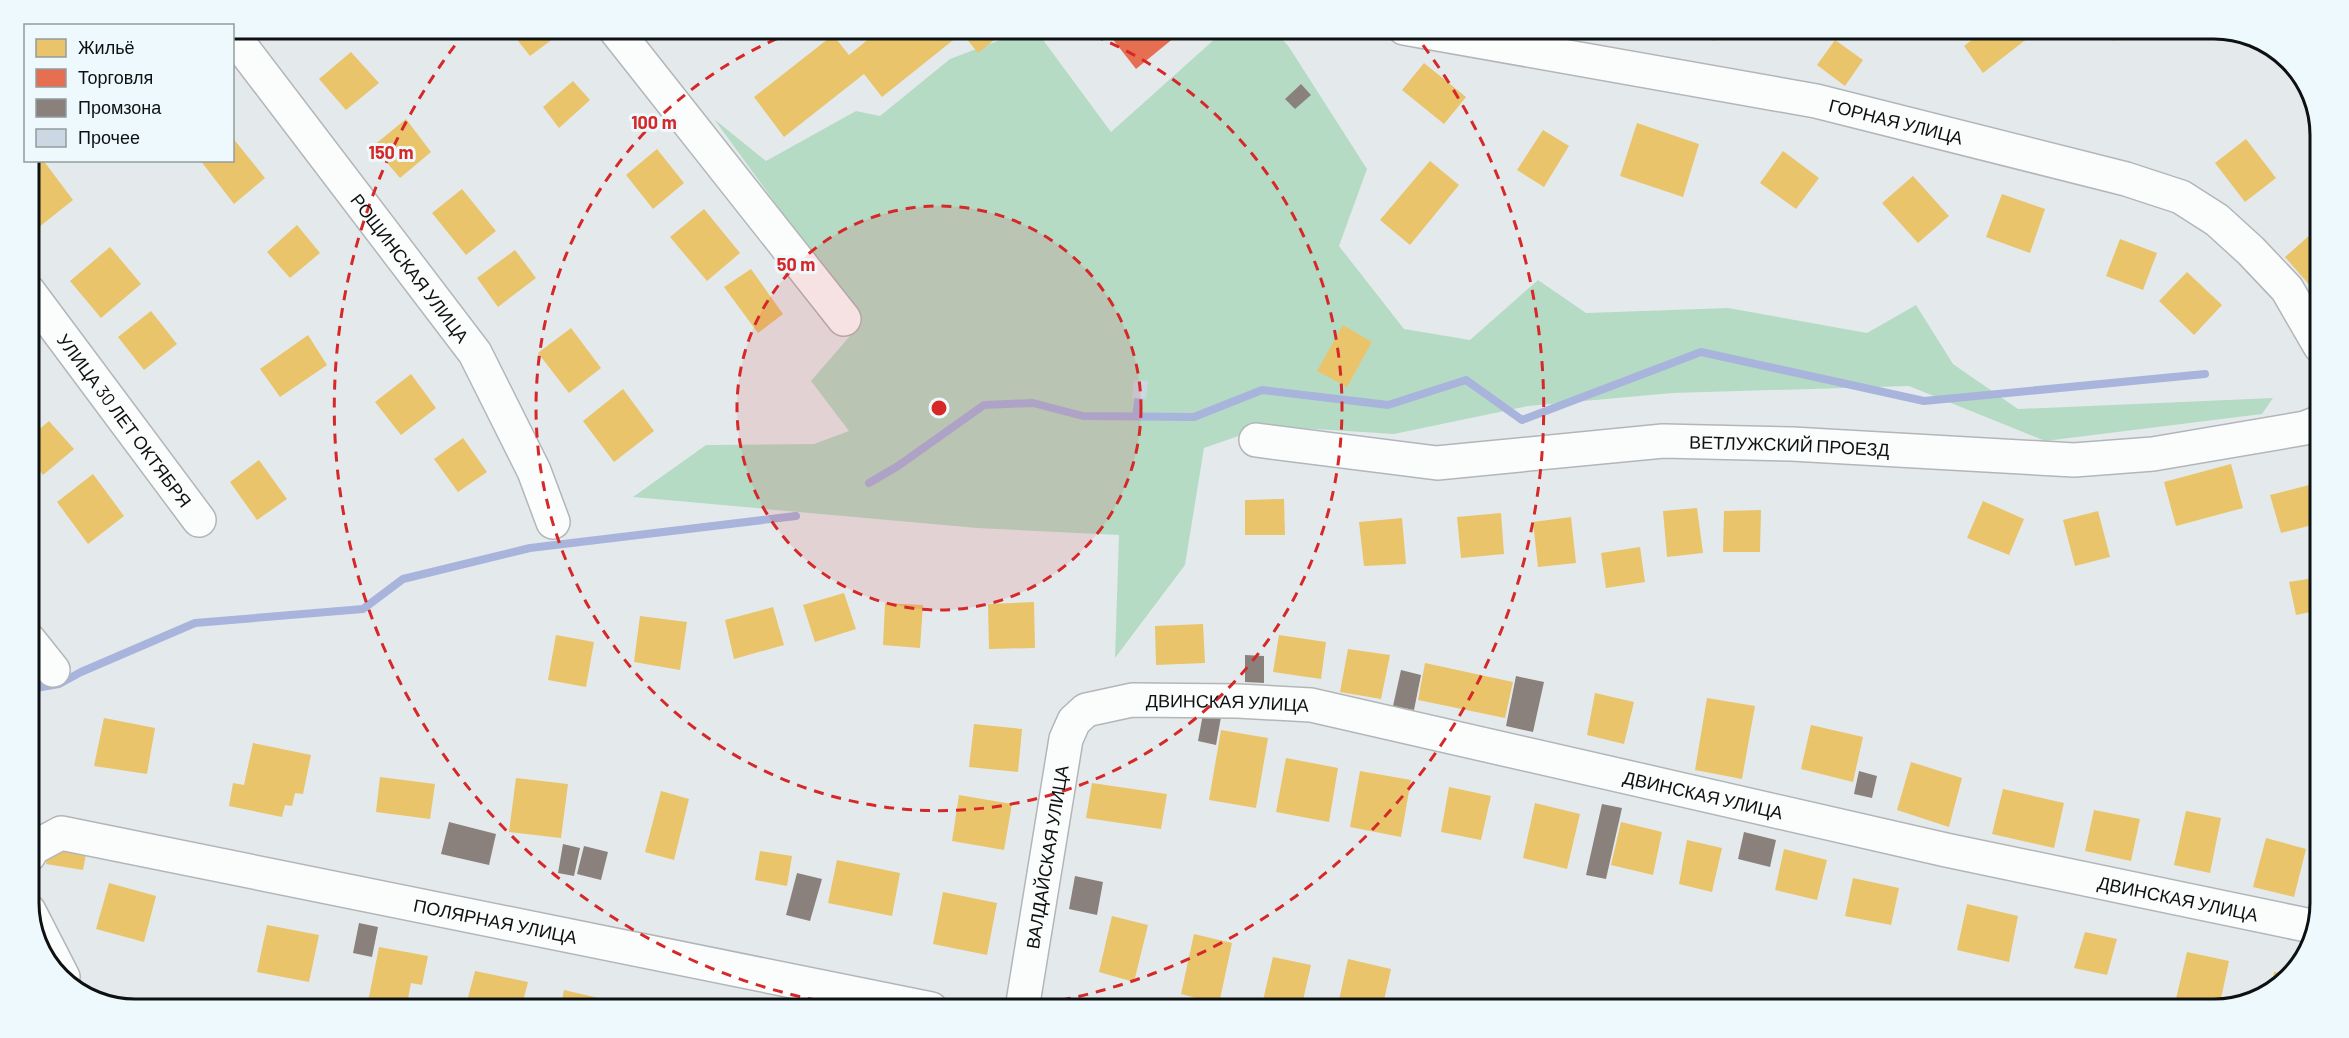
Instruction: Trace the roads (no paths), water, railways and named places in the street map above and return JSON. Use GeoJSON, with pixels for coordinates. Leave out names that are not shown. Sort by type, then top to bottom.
{"type":"FeatureCollection","features":[{"type":"Feature","properties":{"kind":"street","name":"РОЩИНСКАЯ УЛИЦА"},"geometry":{"type":"LineString","coordinates":[[236,39],[475,352],[534,471],[553,522]]}},
{"type":"Feature","properties":{"kind":"street"},"geometry":{"type":"LineString","coordinates":[[623,39],[844,319]]}},
{"type":"Feature","properties":{"kind":"street","name":"ГОРНАЯ УЛИЦА"},"geometry":{"type":"LineString","coordinates":[[1466,39],[1816,101],[2126,179],[2181,197],[2217,220],[2251,251],[2287,289],[2310,329]]}},
{"type":"Feature","properties":{"kind":"street","name":"УЛИЦА 30 ЛЕТ ОКТЯБРЯ"},"geometry":{"type":"LineString","coordinates":[[39,305],[199,520]]}},
{"type":"Feature","properties":{"kind":"street","name":"ВЕТЛУЖСКИЙ ПРОЕЗД"},"geometry":{"type":"LineString","coordinates":[[1256,440],[1437,463],[1663,441],[1792,444],[2074,460],[2152,454],[2310,427]]}},
{"type":"Feature","properties":{"kind":"street"},"geometry":{"type":"LineString","coordinates":[[39,652],[53,670]]}},
{"type":"Feature","properties":{"kind":"street","name":"ДВИНСКАЯ УЛИЦА"},"geometry":{"type":"LineString","coordinates":[[1086,710],[1132,700],[1239,700],[1311,705],[1935,847],[2307,925]]}},
{"type":"Feature","properties":{"kind":"street","name":"ВАЛДАЙСКАЯ УЛИЦА"},"geometry":{"type":"LineString","coordinates":[[1024,999],[1066,740],[1074,721],[1086,710]]}},
{"type":"Feature","properties":{"kind":"street","name":"ПОЛЯРНАЯ УЛИЦА"},"geometry":{"type":"LineString","coordinates":[[39,845],[61,833],[877,999]]}},
{"type":"Feature","properties":{"kind":"waterway"},"geometry":{"type":"LineString","coordinates":[[869,483],[898,466],[984,405],[1033,403],[1083,416],[1194,417],[1262,390],[1388,405],[1466,380],[1522,420],[1701,352],[1924,401],[2205,374]]}},
{"type":"Feature","properties":{"kind":"waterway"},"geometry":{"type":"LineString","coordinates":[[1136,416],[1140,388]]}},
{"type":"Feature","properties":{"kind":"waterway"},"geometry":{"type":"LineString","coordinates":[[39,687],[59,684],[81,672],[195,623],[363,609],[403,579],[530,548],[796,516]]}}]}
